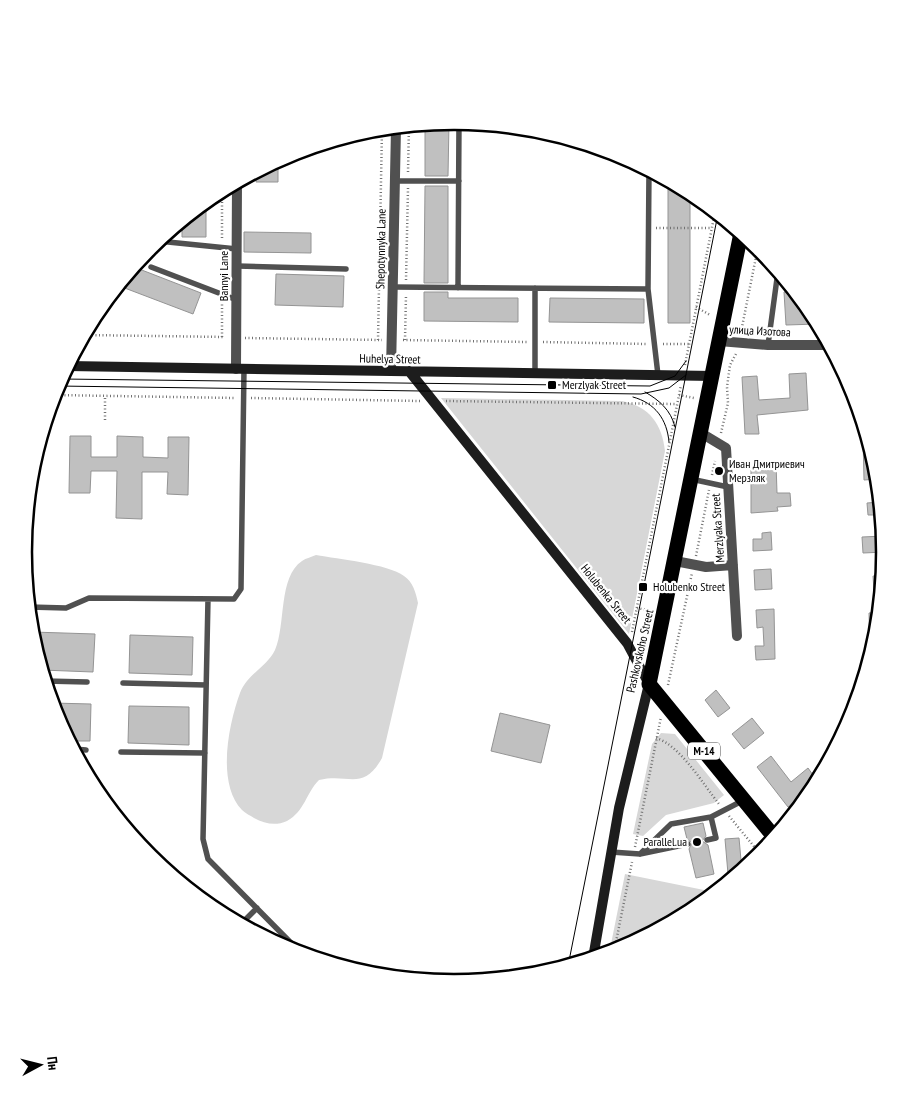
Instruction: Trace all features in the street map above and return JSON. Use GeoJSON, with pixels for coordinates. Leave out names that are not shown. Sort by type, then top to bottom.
{"type":"FeatureCollection","features":[{"type":"Feature","properties":{"kind":"highway","name":"Pashkovskoho Street"},"geometry":{"type":"LineString","coordinates":[[649,684],[739,241]]}},
{"type":"Feature","properties":{"kind":"highway","name":"Holubenka Street"},"geometry":{"type":"LineString","coordinates":[[649,684],[771,833]]}},
{"type":"Feature","properties":{"kind":"street","name":"Shepotynnyka Lane"},"geometry":{"type":"LineString","coordinates":[[391,371],[396,135]]}},
{"type":"Feature","properties":{"kind":"street","name":"Bannyi Lane"},"geometry":{"type":"LineString","coordinates":[[237,191],[236,300],[240,369]]}},
{"type":"Feature","properties":{"kind":"street","name":"улица Изотова"},"geometry":{"type":"LineString","coordinates":[[719,341],[739,344],[822,345]]}},
{"type":"Feature","properties":{"kind":"street","name":"Huhelya Street"},"geometry":{"type":"LineString","coordinates":[[76,366],[713,376]]}},
{"type":"Feature","properties":{"kind":"street","name":"Holubenka Street"},"geometry":{"type":"LineString","coordinates":[[409,371],[627,643],[649,684]]}},
{"type":"Feature","properties":{"kind":"street"},"geometry":{"type":"LineString","coordinates":[[701,433],[719,442]]}},
{"type":"Feature","properties":{"kind":"street","name":"Merzlyaka Street"},"geometry":{"type":"LineString","coordinates":[[719,442],[726,448],[737,636]]}},
{"type":"Feature","properties":{"kind":"street"},"geometry":{"type":"LineString","coordinates":[[675,560],[706,567],[733,565]]}},
{"type":"Feature","properties":{"kind":"street","name":"Pashkovskoho Street"},"geometry":{"type":"LineString","coordinates":[[594,950],[618,808],[649,684]]}},
{"type":"Feature","properties":{"kind":"lane"},"geometry":{"type":"LineString","coordinates":[[458,288],[459,130]]}},
{"type":"Feature","properties":{"kind":"lane"},"geometry":{"type":"LineString","coordinates":[[649,178],[648,289],[658,375]]}},
{"type":"Feature","properties":{"kind":"lane"},"geometry":{"type":"LineString","coordinates":[[395,181],[459,181]]}},
{"type":"Feature","properties":{"kind":"lane"},"geometry":{"type":"LineString","coordinates":[[168,242],[237,249]]}},
{"type":"Feature","properties":{"kind":"lane"},"geometry":{"type":"LineString","coordinates":[[237,266],[346,269]]}},
{"type":"Feature","properties":{"kind":"lane"},"geometry":{"type":"LineString","coordinates":[[151,268],[236,300]]}},
{"type":"Feature","properties":{"kind":"lane"},"geometry":{"type":"LineString","coordinates":[[768,345],[777,280]]}},
{"type":"Feature","properties":{"kind":"lane"},"geometry":{"type":"LineString","coordinates":[[393,287],[648,289]]}},
{"type":"Feature","properties":{"kind":"lane"},"geometry":{"type":"LineString","coordinates":[[535,288],[535,373]]}},
{"type":"Feature","properties":{"kind":"lane"},"geometry":{"type":"LineString","coordinates":[[36,607],[66,608],[89,598],[234,599],[241,589],[240,369]]}},
{"type":"Feature","properties":{"kind":"lane"},"geometry":{"type":"LineString","coordinates":[[692,480],[728,487]]}},
{"type":"Feature","properties":{"kind":"lane"},"geometry":{"type":"LineString","coordinates":[[208,599],[203,839],[208,858],[288,940]]}},
{"type":"Feature","properties":{"kind":"lane"},"geometry":{"type":"LineString","coordinates":[[53,681],[87,682]]}},
{"type":"Feature","properties":{"kind":"lane"},"geometry":{"type":"LineString","coordinates":[[123,683],[206,685]]}},
{"type":"Feature","properties":{"kind":"lane"},"geometry":{"type":"LineString","coordinates":[[82,750],[86,750]]}},
{"type":"Feature","properties":{"kind":"lane"},"geometry":{"type":"LineString","coordinates":[[121,752],[205,753]]}},
{"type":"Feature","properties":{"kind":"lane"},"geometry":{"type":"LineString","coordinates":[[636,855],[671,824],[711,817],[744,800]]}},
{"type":"Feature","properties":{"kind":"lane"},"geometry":{"type":"LineString","coordinates":[[707,840],[716,838],[711,817]]}},
{"type":"Feature","properties":{"kind":"lane"},"geometry":{"type":"LineString","coordinates":[[611,852],[636,855],[688,844]]}},
{"type":"Feature","properties":{"kind":"lane"},"geometry":{"type":"LineString","coordinates":[[246,919],[257,908]]}},
{"type":"Feature","properties":{"kind":"path"},"geometry":{"type":"LineString","coordinates":[[405,340],[409,133]]}},
{"type":"Feature","properties":{"kind":"path"},"geometry":{"type":"LineString","coordinates":[[378,340],[382,137]]}},
{"type":"Feature","properties":{"kind":"path"},"geometry":{"type":"LineString","coordinates":[[222,201],[222,337]]}},
{"type":"Feature","properties":{"kind":"path"},"geometry":{"type":"LineString","coordinates":[[685,363],[714,220]]}},
{"type":"Feature","properties":{"kind":"path"},"geometry":{"type":"LineString","coordinates":[[649,228],[712,228]]}},
{"type":"Feature","properties":{"kind":"path"},"geometry":{"type":"LineString","coordinates":[[671,676],[728,405],[727,387],[730,365],[737,354],[756,257]]}},
{"type":"Feature","properties":{"kind":"path"},"geometry":{"type":"LineString","coordinates":[[627,643],[632,630],[683,376]]}},
{"type":"Feature","properties":{"kind":"path"},"geometry":{"type":"LineString","coordinates":[[105,396],[105,420]]}},
{"type":"Feature","properties":{"kind":"path"},"geometry":{"type":"LineString","coordinates":[[432,401],[677,404]]}},
{"type":"Feature","properties":{"kind":"path"},"geometry":{"type":"LineString","coordinates":[[616,942],[636,855],[656,738],[666,741],[678,753],[755,848]]}},
{"type":"Feature","properties":{"kind":"shaded area"},"geometry":{"type":"Polygon","coordinates":[[[441,398],[622,401],[640,408],[653,418],[661,433],[665,451],[629,634],[441,398]]]}},
{"type":"Feature","properties":{"kind":"shaded area"},"geometry":{"type":"Polygon","coordinates":[[[316,555],[375,565],[397,572],[410,581],[418,603],[382,758],[368,775],[362,778],[319,780],[302,807],[293,817],[287,821],[275,824],[266,823],[242,810],[234,798],[229,785],[227,769],[229,736],[243,686],[275,650],[289,578],[294,568],[302,561],[316,555]]]}},
{"type":"Feature","properties":{"kind":"shaded area"},"geometry":{"type":"Polygon","coordinates":[[[661,733],[675,734],[724,795],[714,803],[666,815],[643,836],[633,834],[652,744],[661,733]]]}},
{"type":"Feature","properties":{"kind":"shaded area"},"geometry":{"type":"Polygon","coordinates":[[[625,874],[707,890],[665,918],[611,944],[625,874]]]}},
{"type":"Feature","properties":{"kind":"building"},"geometry":{"type":"Polygon","coordinates":[[[449,130],[448,176],[425,176],[425,131],[449,130]]]}},
{"type":"Feature","properties":{"kind":"building"},"geometry":{"type":"Polygon","coordinates":[[[278,170],[278,182],[256,180],[278,170]]]}},
{"type":"Feature","properties":{"kind":"building"},"geometry":{"type":"Polygon","coordinates":[[[425,186],[448,186],[448,283],[424,283],[425,186]]]}},
{"type":"Feature","properties":{"kind":"building"},"geometry":{"type":"Polygon","coordinates":[[[668,188],[690,203],[690,323],[668,323],[668,188]]]}},
{"type":"Feature","properties":{"kind":"building"},"geometry":{"type":"Polygon","coordinates":[[[206,212],[206,237],[182,237],[182,230],[206,212]]]}},
{"type":"Feature","properties":{"kind":"building"},"geometry":{"type":"Polygon","coordinates":[[[244,232],[311,233],[311,253],[244,252],[244,232]]]}},
{"type":"Feature","properties":{"kind":"building"},"geometry":{"type":"Polygon","coordinates":[[[141,270],[201,293],[193,314],[126,288],[141,270]]]}},
{"type":"Feature","properties":{"kind":"building"},"geometry":{"type":"Polygon","coordinates":[[[276,274],[344,276],[343,307],[275,305],[276,274]]]}},
{"type":"Feature","properties":{"kind":"building"},"geometry":{"type":"Polygon","coordinates":[[[424,292],[448,292],[448,298],[518,298],[518,322],[424,321],[424,292]]]}},
{"type":"Feature","properties":{"kind":"building"},"geometry":{"type":"Polygon","coordinates":[[[784,292],[789,296],[809,324],[786,325],[784,292]]]}},
{"type":"Feature","properties":{"kind":"building"},"geometry":{"type":"Polygon","coordinates":[[[550,298],[644,299],[644,323],[549,322],[550,298]]]}},
{"type":"Feature","properties":{"kind":"building"},"geometry":{"type":"Polygon","coordinates":[[[806,373],[808,410],[757,415],[759,434],[745,434],[742,377],[757,376],[759,400],[790,398],[789,374],[806,373]]]}},
{"type":"Feature","properties":{"kind":"building"},"geometry":{"type":"Polygon","coordinates":[[[70,436],[91,436],[91,457],[117,457],[117,436],[143,437],[143,457],[168,458],[168,437],[189,437],[188,495],[167,494],[168,472],[142,472],[142,519],[116,518],[117,471],[91,471],[90,493],[69,493],[70,436]]]}},
{"type":"Feature","properties":{"kind":"building"},"geometry":{"type":"Polygon","coordinates":[[[863,449],[870,480],[864,480],[863,449]]]}},
{"type":"Feature","properties":{"kind":"building"},"geometry":{"type":"Polygon","coordinates":[[[776,463],[777,493],[790,493],[791,506],[777,507],[778,511],[751,513],[751,465],[776,463]]]}},
{"type":"Feature","properties":{"kind":"building"},"geometry":{"type":"Polygon","coordinates":[[[874,502],[875,515],[868,515],[867,503],[874,502]]]}},
{"type":"Feature","properties":{"kind":"building"},"geometry":{"type":"Polygon","coordinates":[[[771,532],[772,550],[753,551],[753,539],[762,539],[762,533],[771,532]]]}},
{"type":"Feature","properties":{"kind":"building"},"geometry":{"type":"Polygon","coordinates":[[[876,536],[876,552],[863,553],[862,537],[876,536]]]}},
{"type":"Feature","properties":{"kind":"building"},"geometry":{"type":"Polygon","coordinates":[[[771,569],[772,589],[755,590],[754,570],[771,569]]]}},
{"type":"Feature","properties":{"kind":"building"},"geometry":{"type":"Polygon","coordinates":[[[873,576],[876,576],[876,580],[874,595],[873,576]]]}},
{"type":"Feature","properties":{"kind":"building"},"geometry":{"type":"Polygon","coordinates":[[[774,609],[775,659],[756,660],[755,646],[764,646],[763,627],[757,628],[756,610],[774,609]]]}},
{"type":"Feature","properties":{"kind":"building"},"geometry":{"type":"Polygon","coordinates":[[[869,613],[872,613],[869,628],[869,613]]]}},
{"type":"Feature","properties":{"kind":"building"},"geometry":{"type":"Polygon","coordinates":[[[40,632],[95,634],[93,672],[50,670],[40,632]]]}},
{"type":"Feature","properties":{"kind":"building"},"geometry":{"type":"Polygon","coordinates":[[[130,635],[193,637],[192,675],[129,673],[130,635]]]}},
{"type":"Feature","properties":{"kind":"building"},"geometry":{"type":"Polygon","coordinates":[[[716,690],[730,708],[718,717],[705,700],[716,690]]]}},
{"type":"Feature","properties":{"kind":"building"},"geometry":{"type":"Polygon","coordinates":[[[61,703],[91,704],[90,741],[77,741],[61,703]]]}},
{"type":"Feature","properties":{"kind":"building"},"geometry":{"type":"Polygon","coordinates":[[[129,706],[189,707],[189,745],[128,743],[129,706]]]}},
{"type":"Feature","properties":{"kind":"building"},"geometry":{"type":"Polygon","coordinates":[[[500,713],[550,725],[541,763],[491,751],[500,713]]]}},
{"type":"Feature","properties":{"kind":"building"},"geometry":{"type":"Polygon","coordinates":[[[752,718],[764,733],[744,749],[732,734],[752,718]]]}},
{"type":"Feature","properties":{"kind":"building"},"geometry":{"type":"Polygon","coordinates":[[[771,756],[791,782],[808,768],[813,775],[793,803],[788,807],[757,767],[771,756]]]}},
{"type":"Feature","properties":{"kind":"building"},"geometry":{"type":"Polygon","coordinates":[[[703,823],[706,836],[702,841],[708,845],[714,874],[696,878],[689,849],[692,843],[687,839],[684,827],[703,823]]]}},
{"type":"Feature","properties":{"kind":"building"},"geometry":{"type":"Polygon","coordinates":[[[739,838],[741,862],[728,874],[725,839],[739,838]]]}},
{"type":"Feature","properties":{"kind":"tram line"},"geometry":{"type":"LineString","coordinates":[[570,958],[716,222]]}},
{"type":"Feature","properties":{"kind":"tram line"},"geometry":{"type":"LineString","coordinates":[[70,379],[650,386],[675,376],[686,361]]}},
{"type":"Feature","properties":{"kind":"tram line"},"geometry":{"type":"LineString","coordinates":[[67,386],[641,394],[669,388],[686,375]]}},
{"type":"Feature","properties":{"kind":"tram line"},"geometry":{"type":"LineString","coordinates":[[645,392],[664,406],[671,415],[675,427]]}},
{"type":"Feature","properties":{"kind":"tram line"},"geometry":{"type":"LineString","coordinates":[[633,397],[648,403],[659,413],[666,426],[669,442]]}},
{"type":"Feature","properties":{"kind":"place","name":"Merzlyak Street"},"geometry":{"type":"Point","coordinates":[552,385]}},
{"type":"Feature","properties":{"kind":"place","name":"Иван Дмитриевич Мерзляк"},"geometry":{"type":"Point","coordinates":[719,471]}},
{"type":"Feature","properties":{"kind":"place","name":"Holubenko Street"},"geometry":{"type":"Point","coordinates":[643,587]}},
{"type":"Feature","properties":{"kind":"place","name":"Parallel.ua"},"geometry":{"type":"Point","coordinates":[697,842]}}]}
